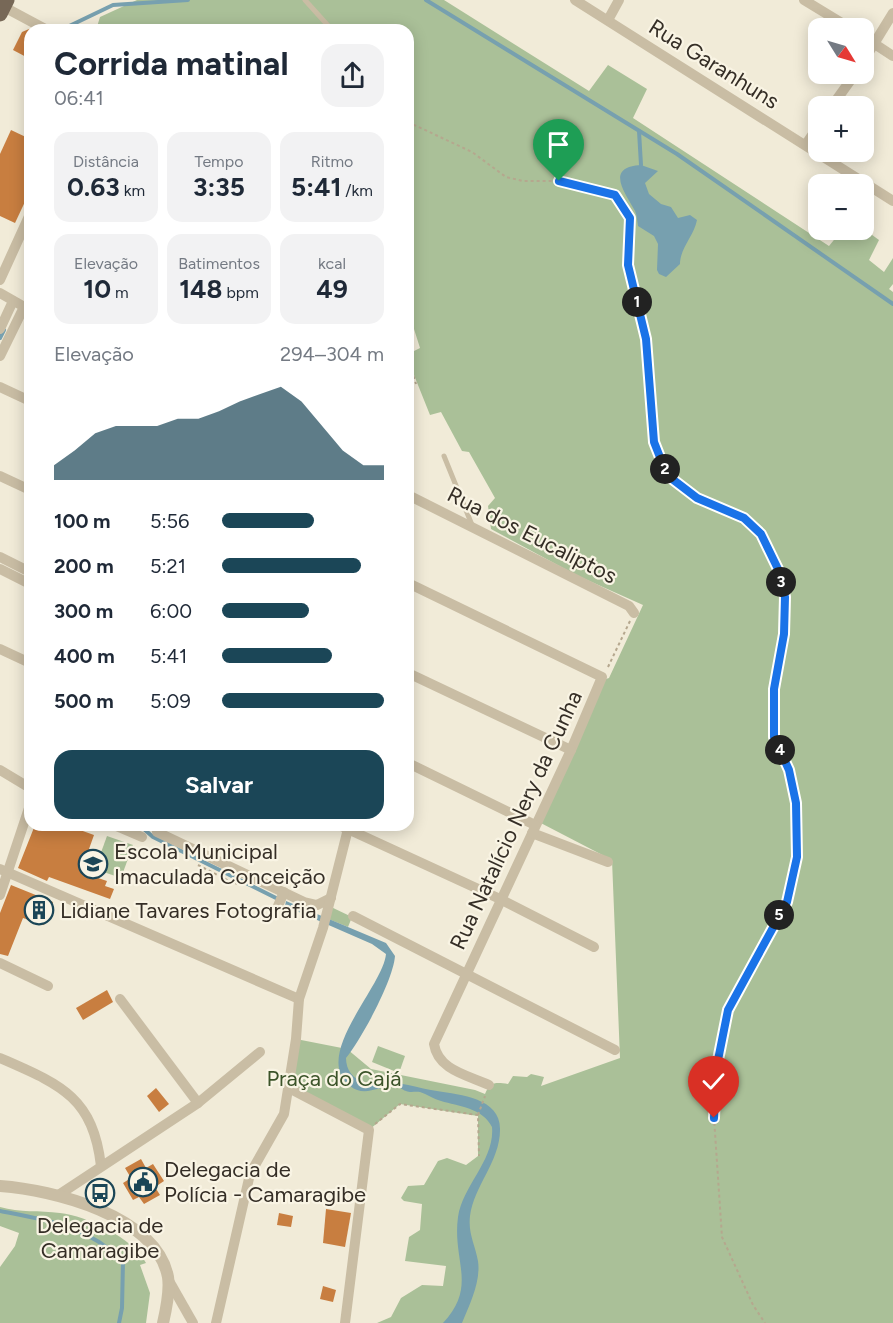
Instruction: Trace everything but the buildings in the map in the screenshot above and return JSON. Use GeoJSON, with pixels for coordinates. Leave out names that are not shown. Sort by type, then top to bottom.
{"type":"FeatureCollection","features":[{"type":"Feature","properties":{"kind":"street","name":"Rua Garanhuns"},"geometry":{"type":"LineString","coordinates":[[575,0],[893,201]]}},
{"type":"Feature","properties":{"kind":"street"},"geometry":{"type":"LineString","coordinates":[[608,20],[619,0]]}},
{"type":"Feature","properties":{"kind":"street"},"geometry":{"type":"LineString","coordinates":[[804,0],[834,18]]}},
{"type":"Feature","properties":{"kind":"street"},"geometry":{"type":"LineString","coordinates":[[3,7],[36,24]]}},
{"type":"Feature","properties":{"kind":"street"},"geometry":{"type":"LineString","coordinates":[[893,13],[875,44],[893,56]]}},
{"type":"Feature","properties":{"kind":"street"},"geometry":{"type":"LineString","coordinates":[[0,280],[24,227]]}},
{"type":"Feature","properties":{"kind":"street"},"geometry":{"type":"LineString","coordinates":[[0,292],[24,306]]}},
{"type":"Feature","properties":{"kind":"street"},"geometry":{"type":"LineString","coordinates":[[0,329],[13,301]]}},
{"type":"Feature","properties":{"kind":"street"},"geometry":{"type":"LineString","coordinates":[[0,356],[24,313]]}},
{"type":"Feature","properties":{"kind":"street"},"geometry":{"type":"LineString","coordinates":[[0,387],[24,398]]}},
{"type":"Feature","properties":{"kind":"street"},"geometry":{"type":"LineString","coordinates":[[0,476],[24,487]]}},
{"type":"Feature","properties":{"kind":"street","name":"Rua dos Eucaliptos"},"geometry":{"type":"LineString","coordinates":[[414,498],[629,606],[634,613]]}},
{"type":"Feature","properties":{"kind":"street"},"geometry":{"type":"LineString","coordinates":[[0,557],[24,569]]}},
{"type":"Feature","properties":{"kind":"street"},"geometry":{"type":"LineString","coordinates":[[0,569],[24,581]]}},
{"type":"Feature","properties":{"kind":"street"},"geometry":{"type":"LineString","coordinates":[[414,586],[602,677]]}},
{"type":"Feature","properties":{"kind":"street"},"geometry":{"type":"LineString","coordinates":[[0,649],[24,660]]}},
{"type":"Feature","properties":{"kind":"street"},"geometry":{"type":"LineString","coordinates":[[414,676],[571,750]]}},
{"type":"Feature","properties":{"kind":"street","name":"Rua Natalício Nery da Cunha"},"geometry":{"type":"LineString","coordinates":[[488,1086],[449,1067],[436,1054],[434,1044],[500,898],[571,750],[602,677]]}},
{"type":"Feature","properties":{"kind":"street"},"geometry":{"type":"LineString","coordinates":[[414,766],[534,829],[608,862]]}},
{"type":"Feature","properties":{"kind":"street"},"geometry":{"type":"LineString","coordinates":[[0,770],[24,784]]}},
{"type":"Feature","properties":{"kind":"street"},"geometry":{"type":"LineString","coordinates":[[0,894],[4,871],[24,820]]}},
{"type":"Feature","properties":{"kind":"street"},"geometry":{"type":"LineString","coordinates":[[128,831],[142,837]]}},
{"type":"Feature","properties":{"kind":"street"},"geometry":{"type":"LineString","coordinates":[[216,1323],[250,1174],[284,1114],[299,999],[323,928],[345,831]]}},
{"type":"Feature","properties":{"kind":"street"},"geometry":{"type":"LineString","coordinates":[[355,831],[500,898],[594,947]]}},
{"type":"Feature","properties":{"kind":"street"},"geometry":{"type":"LineString","coordinates":[[157,832],[281,899],[310,904],[330,901]]}},
{"type":"Feature","properties":{"kind":"street"},"geometry":{"type":"LineString","coordinates":[[4,871],[299,999]]}},
{"type":"Feature","properties":{"kind":"street"},"geometry":{"type":"LineString","coordinates":[[353,916],[615,1050]]}},
{"type":"Feature","properties":{"kind":"street"},"geometry":{"type":"LineString","coordinates":[[0,963],[48,986]]}},
{"type":"Feature","properties":{"kind":"street"},"geometry":{"type":"LineString","coordinates":[[120,999],[198,1103]]}},
{"type":"Feature","properties":{"kind":"street"},"geometry":{"type":"LineString","coordinates":[[57,1196],[198,1103],[260,1052]]}},
{"type":"Feature","properties":{"kind":"street"},"geometry":{"type":"LineString","coordinates":[[0,1058],[67,1090],[82,1106],[98,1142],[101,1166]]}},
{"type":"Feature","properties":{"kind":"street"},"geometry":{"type":"LineString","coordinates":[[289,1088],[369,1130],[345,1323]]}},
{"type":"Feature","properties":{"kind":"street"},"geometry":{"type":"LineString","coordinates":[[0,1186],[57,1196],[94,1208],[130,1226],[154,1249],[192,1323]]}},
{"type":"Feature","properties":{"kind":"street"},"geometry":{"type":"LineString","coordinates":[[164,1323],[168,1278]]}},
{"type":"Feature","properties":{"kind":"lane"},"geometry":{"type":"LineString","coordinates":[[305,0],[327,24]]}},
{"type":"Feature","properties":{"kind":"lane"},"geometry":{"type":"LineString","coordinates":[[444,456],[472,525]]}},
{"type":"Feature","properties":{"kind":"path"},"geometry":{"type":"LineString","coordinates":[[414,125],[472,152],[506,177],[523,181],[559,181],[615,195],[630,218],[628,265],[646,339],[654,442],[667,475],[697,498],[744,518],[761,534],[778,569],[785,597],[784,634],[774,689],[774,737],[789,770],[796,803],[797,857],[787,902],[728,1010],[716,1070],[714,1118],[722,1237],[753,1305],[765,1323]]}},
{"type":"Feature","properties":{"kind":"path"},"geometry":{"type":"LineString","coordinates":[[414,378],[416,384]]}},
{"type":"Feature","properties":{"kind":"path","name":"Rua Natalício Nery da Cunha"},"geometry":{"type":"LineString","coordinates":[[602,677],[634,613]]}},
{"type":"Feature","properties":{"kind":"path"},"geometry":{"type":"LineString","coordinates":[[478,1156],[478,1115],[488,1086]]}},
{"type":"Feature","properties":{"kind":"path"},"geometry":{"type":"LineString","coordinates":[[369,1130],[400,1104],[478,1115]]}},
{"type":"Feature","properties":{"kind":"green space","name":"Praça do Cajá"},"geometry":{"type":"Polygon","coordinates":[[[137,0],[444,0],[589,91],[608,65],[647,89],[633,118],[808,232],[808,240],[820,240],[829,246],[834,240],[874,240],[874,236],[879,240],[869,260],[884,272],[893,258],[893,284],[889,289],[893,292],[893,1323],[377,1323],[391,1317],[401,1298],[422,1285],[443,1286],[446,1266],[405,1261],[409,1237],[420,1230],[422,1204],[404,1201],[401,1198],[408,1186],[424,1185],[438,1161],[447,1158],[466,1165],[478,1156],[478,1116],[400,1104],[369,1130],[289,1088],[296,1039],[347,1049],[371,1069],[485,1094],[491,1085],[508,1084],[513,1076],[527,1077],[531,1074],[544,1077],[541,1086],[620,1058],[612,860],[535,820],[597,682],[609,678],[643,605],[576,575],[491,529],[488,506],[495,498],[469,452],[462,451],[441,412],[430,415],[414,375],[414,351],[420,348],[414,329],[414,24],[98,24],[100,17],[137,0]]]}},
{"type":"Feature","properties":{"kind":"green space"},"geometry":{"type":"Polygon","coordinates":[[[107,836],[133,845],[121,878],[95,869],[107,836]]]}},
{"type":"Feature","properties":{"kind":"green space"},"geometry":{"type":"Polygon","coordinates":[[[329,906],[352,917],[348,927],[326,918],[329,906]]]}},
{"type":"Feature","properties":{"kind":"green space"},"geometry":{"type":"Polygon","coordinates":[[[378,1046],[405,1056],[399,1073],[372,1062],[378,1046]]]}},
{"type":"Feature","properties":{"kind":"green space"},"geometry":{"type":"Polygon","coordinates":[[[0,1207],[71,1215],[108,1230],[131,1245],[146,1263],[140,1265],[150,1293],[146,1323],[0,1323],[0,1267],[15,1246],[19,1233],[0,1226],[0,1207]]]}},
{"type":"Feature","properties":{"kind":"water"},"geometry":{"type":"Polygon","coordinates":[[[641,165],[658,171],[645,183],[649,194],[661,204],[671,207],[678,218],[690,215],[697,220],[682,253],[680,264],[666,277],[659,274],[657,270],[658,244],[654,236],[638,226],[636,213],[621,183],[620,176],[623,171],[641,165]]]}},
{"type":"Feature","properties":{"kind":"water"},"geometry":{"type":"Polygon","coordinates":[[[286,901],[386,943],[395,956],[389,980],[376,1009],[346,1058],[347,1066],[354,1076],[365,1083],[392,1082],[468,1097],[487,1105],[499,1119],[499,1141],[496,1152],[476,1194],[470,1216],[471,1234],[479,1269],[474,1292],[462,1323],[443,1323],[453,1310],[462,1285],[457,1233],[458,1217],[466,1194],[489,1150],[492,1127],[483,1116],[476,1112],[420,1092],[408,1092],[392,1086],[362,1091],[350,1086],[340,1073],[339,1057],[343,1040],[382,968],[386,954],[372,944],[285,906],[286,901]]]}},
{"type":"Feature","properties":{"kind":"waterway"},"geometry":{"type":"LineString","coordinates":[[73,24],[113,5],[188,0]]}},
{"type":"Feature","properties":{"kind":"waterway"},"geometry":{"type":"LineString","coordinates":[[426,0],[677,154],[893,304]]}},
{"type":"Feature","properties":{"kind":"waterway"},"geometry":{"type":"LineString","coordinates":[[639,131],[641,165]]}},
{"type":"Feature","properties":{"kind":"waterway"},"geometry":{"type":"LineString","coordinates":[[0,338],[4,330]]}},
{"type":"Feature","properties":{"kind":"waterway"},"geometry":{"type":"LineString","coordinates":[[146,831],[153,837],[280,900]]}},
{"type":"Feature","properties":{"kind":"waterway"},"geometry":{"type":"LineString","coordinates":[[0,1211],[66,1226],[81,1232],[110,1249],[123,1261],[122,1308],[119,1323]]}},
{"type":"Feature","properties":{"kind":"place","name":"Escola Municipal Imaculada Conceição"},"geometry":{"type":"Point","coordinates":[93,864]}},
{"type":"Feature","properties":{"kind":"place","name":"Lidiane Tavares Fotografia"},"geometry":{"type":"Point","coordinates":[39,910]}},
{"type":"Feature","properties":{"kind":"place","name":"Delegacia de Polícia - Camaragibe"},"geometry":{"type":"Point","coordinates":[143,1182]}},
{"type":"Feature","properties":{"kind":"place","name":"Delegacia de Camaragibe"},"geometry":{"type":"Point","coordinates":[100,1193]}},
{"type":"Feature","properties":{"kind":"route"},"geometry":{"type":"LineString","coordinates":[[559,181],[615,195],[630,218],[628,265],[632,290],[642,315],[646,339],[654,442],[667,475],[697,498],[744,518],[761,534],[778,569],[785,597],[784,634],[774,689],[774,737],[789,770],[796,803],[797,857],[787,902],[728,1010],[716,1070],[714,1118]]}}]}
